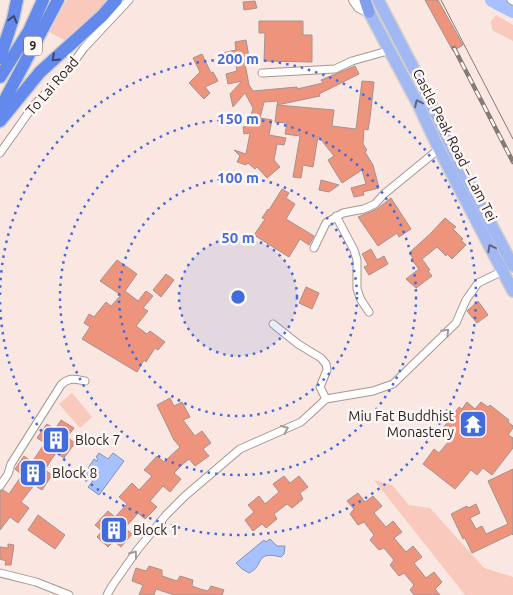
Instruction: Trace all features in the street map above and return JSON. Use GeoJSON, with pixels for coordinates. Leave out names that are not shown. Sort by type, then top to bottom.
{"type":"FeatureCollection","features":[{"type":"Feature","properties":{"kind":"highway"},"geometry":{"type":"LineString","coordinates":[[2,52],[17,0]]}},
{"type":"Feature","properties":{"kind":"highway","name":"9"},"geometry":{"type":"LineString","coordinates":[[0,77],[29,31],[43,0]]}},
{"type":"Feature","properties":{"kind":"highway","name":"9"},"geometry":{"type":"LineString","coordinates":[[0,110],[57,0]]}},
{"type":"Feature","properties":{"kind":"highway"},"geometry":{"type":"LineString","coordinates":[[0,120],[40,72],[102,16],[116,0]]}},
{"type":"Feature","properties":{"kind":"highway"},"geometry":{"type":"LineString","coordinates":[[365,0],[369,12]]}},
{"type":"Feature","properties":{"kind":"main road"},"geometry":{"type":"LineString","coordinates":[[354,0],[359,7],[369,12]]}},
{"type":"Feature","properties":{"kind":"main road","name":"Castle Peak Road – Lam Tei"},"geometry":{"type":"LineString","coordinates":[[378,0],[403,47],[508,268],[513,291]]}},
{"type":"Feature","properties":{"kind":"main road","name":"Castle Peak Road – Lam Tei"},"geometry":{"type":"LineString","coordinates":[[369,12],[418,104],[439,150],[508,268]]}},
{"type":"Feature","properties":{"kind":"street","name":"To Lai Road"},"geometry":{"type":"LineString","coordinates":[[0,153],[34,104],[65,74],[84,48],[129,0]]}},
{"type":"Feature","properties":{"kind":"street"},"geometry":{"type":"LineString","coordinates":[[262,73],[335,69],[352,61],[390,50]]}},
{"type":"Feature","properties":{"kind":"street"},"geometry":{"type":"LineString","coordinates":[[314,248],[326,223],[336,216],[352,210],[364,209],[375,204],[384,194],[439,150]]}},
{"type":"Feature","properties":{"kind":"street"},"geometry":{"type":"LineString","coordinates":[[336,216],[354,250],[357,260],[357,289],[361,300],[369,312]]}},
{"type":"Feature","properties":{"kind":"street"},"geometry":{"type":"LineString","coordinates":[[107,595],[138,549],[166,515],[185,496],[240,449],[301,422],[326,399],[373,392],[393,384],[456,323],[466,300],[478,283],[508,268]]}},
{"type":"Feature","properties":{"kind":"street"},"geometry":{"type":"LineString","coordinates":[[273,324],[298,344],[321,358],[326,364],[327,370],[320,387],[326,399]]}},
{"type":"Feature","properties":{"kind":"street"},"geometry":{"type":"LineString","coordinates":[[0,486],[8,474],[11,464],[61,385],[74,378],[85,381]]}},
{"type":"Feature","properties":{"kind":"street"},"geometry":{"type":"LineString","coordinates":[[0,573],[36,582],[70,595]]}},
{"type":"Feature","properties":{"kind":"shaded area"},"geometry":{"type":"Polygon","coordinates":[[[67,0],[110,0],[66,41],[49,32],[67,0]]]}},
{"type":"Feature","properties":{"kind":"shaded area"},"geometry":{"type":"Polygon","coordinates":[[[496,15],[513,25],[513,41],[492,30],[491,21],[496,15]]]}},
{"type":"Feature","properties":{"kind":"shaded area"},"geometry":{"type":"Polygon","coordinates":[[[72,393],[92,417],[80,428],[59,404],[72,393]]]}},
{"type":"Feature","properties":{"kind":"shaded area"},"geometry":{"type":"Polygon","coordinates":[[[374,480],[392,485],[409,505],[430,508],[484,568],[513,577],[513,595],[465,595],[374,480]]]}},
{"type":"Feature","properties":{"kind":"water"},"geometry":{"type":"Polygon","coordinates":[[[99,453],[108,459],[113,453],[124,461],[99,495],[88,487],[93,481],[83,473],[86,470],[90,470],[88,468],[94,459],[97,461],[96,457],[99,453]]]}},
{"type":"Feature","properties":{"kind":"water"},"geometry":{"type":"Polygon","coordinates":[[[270,539],[277,546],[285,546],[284,554],[281,557],[273,555],[263,557],[257,567],[249,573],[236,563],[264,540],[266,542],[270,539]]]}},
{"type":"Feature","properties":{"kind":"building"},"geometry":{"type":"Polygon","coordinates":[[[425,0],[438,0],[463,45],[453,51],[425,0]]]}},
{"type":"Feature","properties":{"kind":"building"},"geometry":{"type":"Polygon","coordinates":[[[255,1],[257,8],[244,10],[243,2],[255,1]]]}},
{"type":"Feature","properties":{"kind":"building"},"geometry":{"type":"Polygon","coordinates":[[[259,21],[303,21],[303,35],[312,35],[312,62],[264,61],[265,33],[259,33],[259,21]]]}},
{"type":"Feature","properties":{"kind":"building"},"geometry":{"type":"Polygon","coordinates":[[[246,40],[249,57],[244,58],[249,85],[253,91],[297,87],[297,89],[323,83],[321,80],[355,66],[359,74],[319,94],[320,96],[277,105],[278,101],[264,102],[260,118],[272,120],[269,135],[286,138],[284,145],[277,144],[274,160],[280,167],[267,178],[257,167],[255,169],[248,163],[246,165],[237,162],[240,156],[234,150],[246,154],[250,133],[244,134],[243,127],[248,126],[253,108],[245,93],[233,107],[230,94],[242,81],[228,84],[226,74],[237,71],[235,59],[224,61],[222,53],[236,50],[235,42],[246,40]]]}},
{"type":"Feature","properties":{"kind":"building"},"geometry":{"type":"Polygon","coordinates":[[[202,54],[211,73],[213,72],[218,81],[205,87],[210,93],[204,99],[189,83],[200,72],[193,58],[202,54]]]}},
{"type":"Feature","properties":{"kind":"building"},"geometry":{"type":"Polygon","coordinates":[[[362,81],[374,82],[368,130],[364,129],[363,144],[367,150],[365,152],[373,165],[379,188],[363,192],[364,195],[354,197],[351,188],[366,184],[362,170],[342,183],[328,160],[334,156],[318,136],[313,167],[303,165],[301,178],[293,177],[300,136],[285,134],[287,123],[275,122],[277,105],[334,110],[332,126],[356,129],[362,81]]]}},
{"type":"Feature","properties":{"kind":"building"},"geometry":{"type":"Polygon","coordinates":[[[321,180],[339,185],[329,192],[319,190],[321,180]]]}},
{"type":"Feature","properties":{"kind":"building"},"geometry":{"type":"Polygon","coordinates":[[[282,189],[289,193],[286,198],[295,204],[286,219],[314,236],[309,245],[300,239],[289,257],[254,235],[265,219],[262,218],[282,189]]]}},
{"type":"Feature","properties":{"kind":"building"},"geometry":{"type":"Polygon","coordinates":[[[391,198],[411,229],[399,237],[397,233],[378,246],[358,217],[377,209],[391,198]]]}},
{"type":"Feature","properties":{"kind":"building"},"geometry":{"type":"Polygon","coordinates":[[[445,218],[456,227],[453,229],[466,245],[452,259],[437,247],[422,259],[432,276],[416,288],[406,279],[419,269],[409,253],[445,218]]]}},
{"type":"Feature","properties":{"kind":"building"},"geometry":{"type":"Polygon","coordinates":[[[371,249],[377,260],[384,256],[388,264],[369,275],[364,267],[368,265],[362,254],[371,249]]]}},
{"type":"Feature","properties":{"kind":"building"},"geometry":{"type":"Polygon","coordinates":[[[117,260],[137,274],[125,291],[138,301],[146,291],[153,296],[143,308],[148,311],[136,326],[147,334],[150,331],[165,342],[158,350],[155,348],[146,362],[144,360],[137,372],[82,339],[90,327],[84,323],[89,314],[94,317],[106,302],[111,306],[121,295],[100,281],[117,260]]]}},
{"type":"Feature","properties":{"kind":"building"},"geometry":{"type":"Polygon","coordinates":[[[166,274],[174,280],[161,297],[153,290],[166,274]]]}},
{"type":"Feature","properties":{"kind":"building"},"geometry":{"type":"Polygon","coordinates":[[[306,287],[319,293],[312,309],[299,303],[306,287]]]}},
{"type":"Feature","properties":{"kind":"building"},"geometry":{"type":"Polygon","coordinates":[[[478,301],[488,315],[477,323],[467,311],[478,301]]]}},
{"type":"Feature","properties":{"kind":"building"},"geometry":{"type":"Polygon","coordinates":[[[170,398],[174,406],[182,402],[190,417],[183,420],[195,436],[202,431],[211,443],[203,449],[209,456],[195,466],[189,459],[183,464],[174,473],[181,479],[170,492],[163,486],[150,501],[157,507],[145,519],[138,513],[125,528],[132,534],[121,547],[114,541],[108,547],[97,537],[102,531],[95,525],[108,511],[115,517],[127,504],[119,497],[132,483],[139,490],[152,476],[144,470],[157,456],[164,462],[180,447],[174,440],[157,405],[170,398]]]}},
{"type":"Feature","properties":{"kind":"building"},"geometry":{"type":"Polygon","coordinates":[[[467,402],[475,409],[481,402],[488,407],[490,405],[509,420],[508,422],[513,428],[508,435],[513,438],[513,448],[492,475],[483,468],[477,475],[471,470],[455,489],[423,464],[434,449],[439,453],[449,441],[441,435],[445,429],[443,428],[459,407],[462,409],[467,402]]]}},
{"type":"Feature","properties":{"kind":"building"},"geometry":{"type":"Polygon","coordinates":[[[61,420],[74,428],[67,437],[75,443],[64,458],[56,453],[51,460],[45,470],[52,475],[42,490],[34,485],[21,502],[29,508],[18,523],[10,517],[0,530],[0,491],[3,490],[9,494],[22,475],[15,469],[24,456],[32,462],[45,443],[37,438],[47,424],[55,429],[61,420]]]}},
{"type":"Feature","properties":{"kind":"building"},"geometry":{"type":"Polygon","coordinates":[[[513,469],[513,535],[472,553],[451,514],[476,504],[480,513],[470,518],[476,529],[482,526],[486,534],[508,524],[488,481],[513,469]]]}},
{"type":"Feature","properties":{"kind":"building"},"geometry":{"type":"Polygon","coordinates":[[[284,476],[290,483],[299,476],[308,487],[300,493],[303,499],[292,508],[287,504],[274,514],[277,519],[266,528],[262,524],[253,531],[245,520],[254,512],[248,505],[259,496],[265,504],[279,492],[273,484],[284,476]]]}},
{"type":"Feature","properties":{"kind":"building"},"geometry":{"type":"Polygon","coordinates":[[[358,493],[365,502],[373,496],[382,506],[374,513],[386,527],[393,521],[402,532],[394,538],[406,552],[413,546],[418,552],[422,557],[414,563],[426,578],[434,572],[442,582],[435,589],[440,595],[414,595],[410,590],[414,585],[404,573],[399,576],[390,565],[394,560],[384,548],[379,550],[370,540],[374,535],[364,522],[358,525],[350,514],[354,509],[347,501],[358,493]]]}},
{"type":"Feature","properties":{"kind":"building"},"geometry":{"type":"Polygon","coordinates":[[[38,515],[65,535],[55,549],[28,530],[38,515]]]}},
{"type":"Feature","properties":{"kind":"building"},"geometry":{"type":"Polygon","coordinates":[[[8,544],[14,545],[11,565],[5,565],[6,561],[0,559],[0,547],[8,548],[8,544]]]}},
{"type":"Feature","properties":{"kind":"building"},"geometry":{"type":"Polygon","coordinates":[[[149,566],[162,570],[162,576],[177,581],[180,576],[193,580],[192,586],[200,589],[208,591],[211,586],[224,590],[222,595],[174,595],[156,589],[154,595],[139,595],[143,585],[132,581],[136,568],[146,571],[149,566]]]}},
{"type":"Feature","properties":{"kind":"waterway"},"geometry":{"type":"LineString","coordinates":[[492,0],[513,11]]}},
{"type":"Feature","properties":{"kind":"tram line"},"geometry":{"type":"LineString","coordinates":[[441,0],[513,139]]}},
{"type":"Feature","properties":{"kind":"railway"},"geometry":{"type":"LineString","coordinates":[[454,48],[513,162]]}},
{"type":"Feature","properties":{"kind":"place","name":"Miu Fat Buddhist Monastery"},"geometry":{"type":"Point","coordinates":[473,424]}},
{"type":"Feature","properties":{"kind":"place","name":"Block 7"},"geometry":{"type":"Point","coordinates":[56,440]}},
{"type":"Feature","properties":{"kind":"place","name":"Block 8"},"geometry":{"type":"Point","coordinates":[33,473]}},
{"type":"Feature","properties":{"kind":"place","name":"Block 1"},"geometry":{"type":"Point","coordinates":[114,530]}}]}
